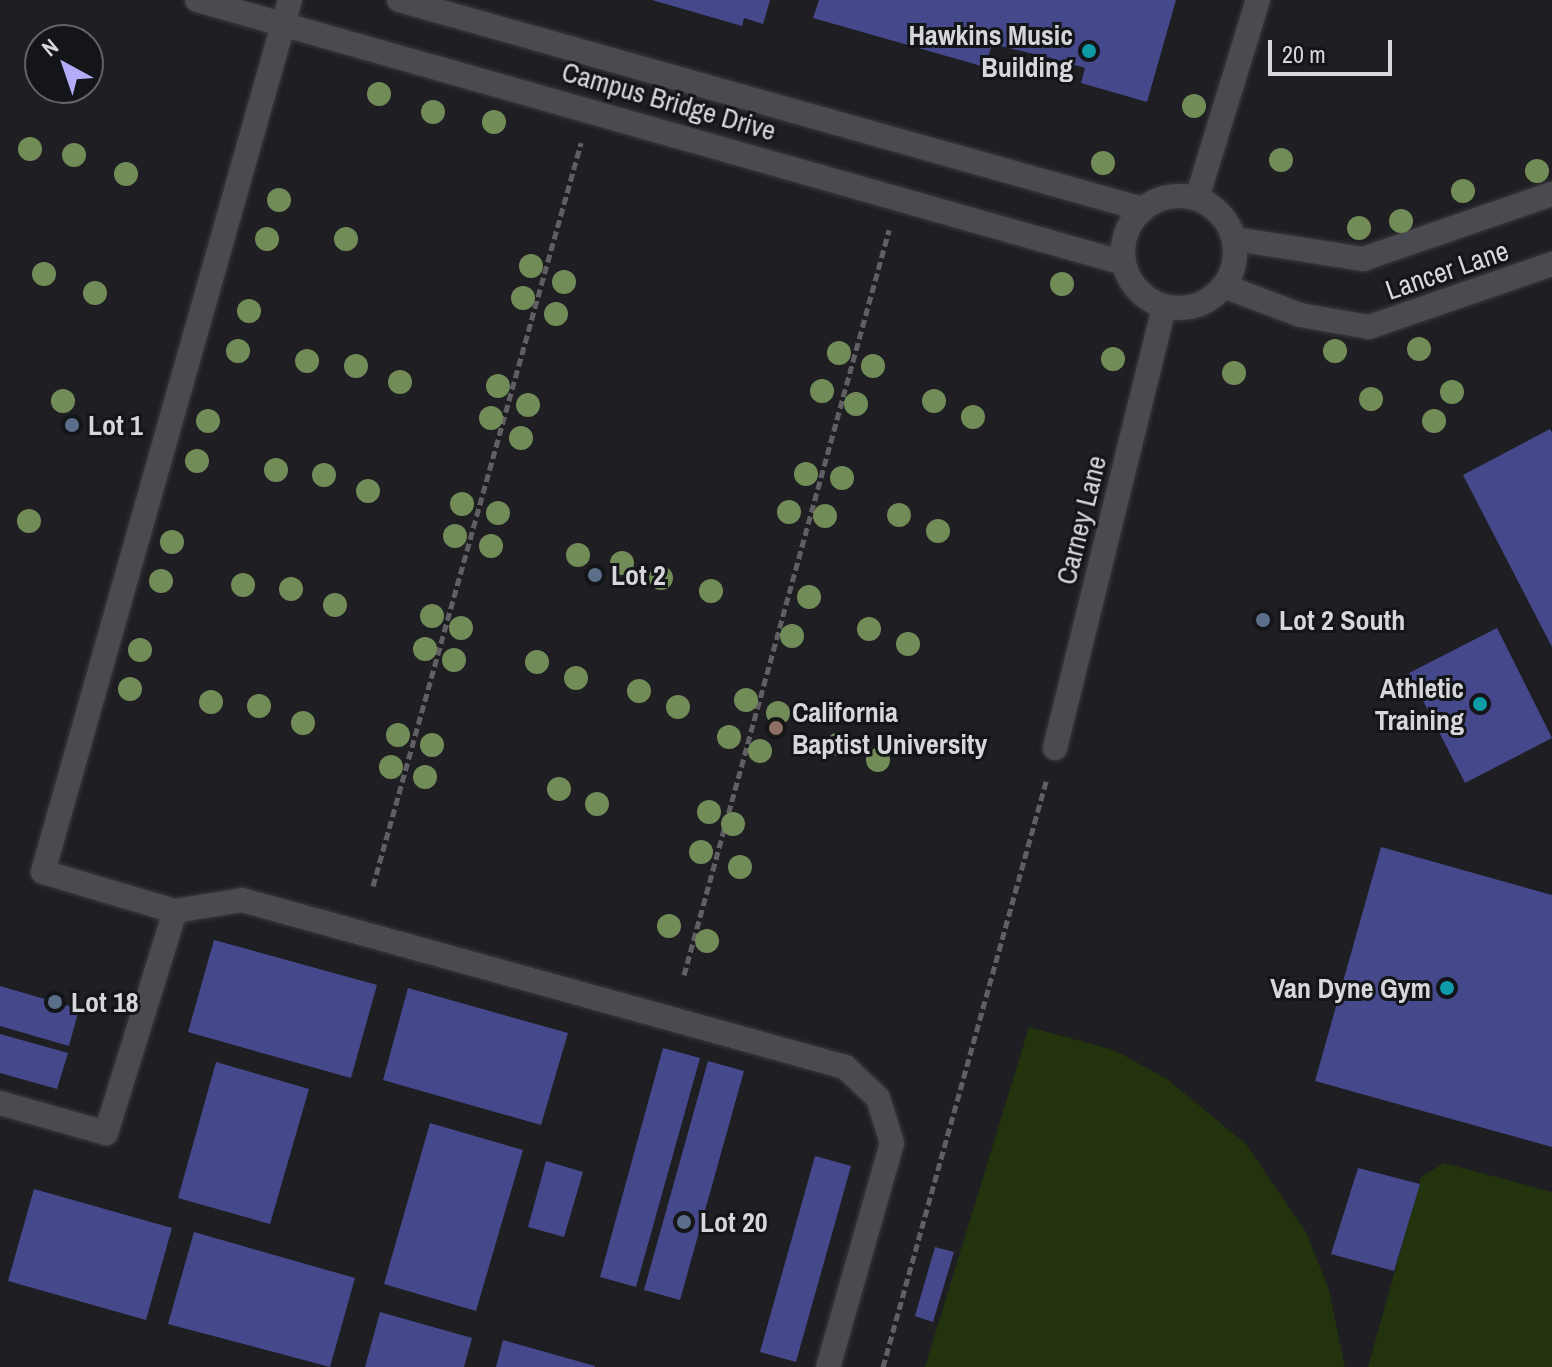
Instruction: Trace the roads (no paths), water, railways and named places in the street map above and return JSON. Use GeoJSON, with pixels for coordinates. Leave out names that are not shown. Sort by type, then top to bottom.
{"type":"FeatureCollection","features":[{"type":"Feature","properties":{"kind":"lane","name":"Campus Bridge Drive"},"geometry":{"type":"LineString","coordinates":[[197,0],[287,12],[1124,263]]}},
{"type":"Feature","properties":{"kind":"lane","name":"Campus Bridge Drive"},"geometry":{"type":"LineString","coordinates":[[399,0],[1142,209]]}},
{"type":"Feature","properties":{"kind":"lane"},"geometry":{"type":"LineString","coordinates":[[1197,198],[1258,0]]}},
{"type":"Feature","properties":{"kind":"lane"},"geometry":{"type":"LineString","coordinates":[[287,12],[43,872],[175,911],[242,900],[845,1067],[864,1080],[890,1121],[892,1143],[828,1367]]}},
{"type":"Feature","properties":{"kind":"lane","name":"Lancer Lane"},"geometry":{"type":"LineString","coordinates":[[1235,239],[1363,259],[1552,194]]}},
{"type":"Feature","properties":{"kind":"lane"},"geometry":{"type":"LineString","coordinates":[[1168,197],[1197,198],[1221,214],[1235,239],[1224,286],[1197,306],[1164,307],[1138,291],[1124,263],[1128,228],[1142,209],[1168,197]]}},
{"type":"Feature","properties":{"kind":"lane","name":"Lancer Lane"},"geometry":{"type":"LineString","coordinates":[[1224,286],[1312,319],[1369,327],[1552,264]]}},
{"type":"Feature","properties":{"kind":"lane","name":"Carney Lane"},"geometry":{"type":"LineString","coordinates":[[1055,748],[1164,307]]}},
{"type":"Feature","properties":{"kind":"lane"},"geometry":{"type":"LineString","coordinates":[[0,1103],[106,1133],[175,911]]}},
{"type":"Feature","properties":{"kind":"place","name":"Hawkins Music Building"},"geometry":{"type":"Point","coordinates":[1089,51]}},
{"type":"Feature","properties":{"kind":"place","name":"Lot 1"},"geometry":{"type":"Point","coordinates":[72,425]}},
{"type":"Feature","properties":{"kind":"place","name":"Lot 2"},"geometry":{"type":"Point","coordinates":[595,575]}},
{"type":"Feature","properties":{"kind":"place","name":"Lot 2 South"},"geometry":{"type":"Point","coordinates":[1263,620]}},
{"type":"Feature","properties":{"kind":"place","name":"Athletic Training"},"geometry":{"type":"Point","coordinates":[1480,704]}},
{"type":"Feature","properties":{"kind":"place","name":"California Baptist University"},"geometry":{"type":"Point","coordinates":[776,728]}},
{"type":"Feature","properties":{"kind":"place","name":"Van Dyne Gym"},"geometry":{"type":"Point","coordinates":[1447,988]}},
{"type":"Feature","properties":{"kind":"place","name":"Lot 18"},"geometry":{"type":"Point","coordinates":[55,1002]}},
{"type":"Feature","properties":{"kind":"place","name":"Lot 20"},"geometry":{"type":"Point","coordinates":[684,1222]}}]}
